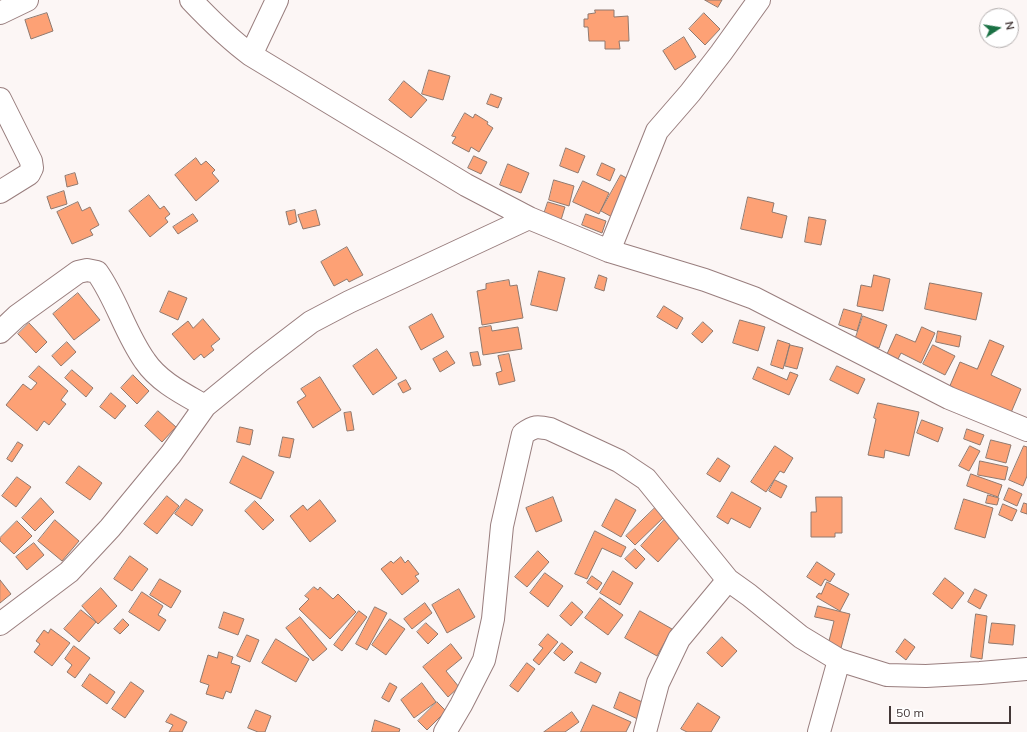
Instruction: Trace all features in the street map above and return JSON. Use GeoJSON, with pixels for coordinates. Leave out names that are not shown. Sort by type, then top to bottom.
{"type":"FeatureCollection","features":[{"type":"Feature","properties":{"kind":"street"},"geometry":{"type":"LineString","coordinates":[[0,13],[27,0]]}},
{"type":"Feature","properties":{"kind":"street"},"geometry":{"type":"LineString","coordinates":[[192,0],[206,17],[233,42],[251,55],[466,185],[529,218],[609,251],[705,280],[754,298],[949,398],[1027,430]]}},
{"type":"Feature","properties":{"kind":"street"},"geometry":{"type":"LineString","coordinates":[[251,55],[276,0]]}},
{"type":"Feature","properties":{"kind":"street"},"geometry":{"type":"LineString","coordinates":[[609,251],[657,131],[690,93],[759,0]]}},
{"type":"Feature","properties":{"kind":"street"},"geometry":{"type":"LineString","coordinates":[[0,99],[31,161],[32,168],[29,174],[0,192]]}},
{"type":"Feature","properties":{"kind":"street"},"geometry":{"type":"LineString","coordinates":[[0,624],[70,572],[110,528],[171,454],[205,406],[260,361],[311,322],[350,302],[529,218]]}},
{"type":"Feature","properties":{"kind":"street"},"geometry":{"type":"LineString","coordinates":[[0,332],[18,316],[78,272],[87,270],[97,272],[107,286],[129,336],[145,362],[167,384],[205,406]]}},
{"type":"Feature","properties":{"kind":"street"},"geometry":{"type":"LineString","coordinates":[[445,732],[461,706],[484,660],[493,619],[502,526],[523,434],[530,428],[539,426],[550,429],[620,461],[646,479],[728,580],[801,637],[839,660],[887,675],[926,676],[1027,669]]}},
{"type":"Feature","properties":{"kind":"street"},"geometry":{"type":"LineString","coordinates":[[645,732],[658,683],[679,639],[728,580]]}},
{"type":"Feature","properties":{"kind":"street"},"geometry":{"type":"LineString","coordinates":[[819,732],[839,660]]}},
{"type":"Feature","properties":{"kind":"building"},"geometry":{"type":"Polygon","coordinates":[[[705,0],[722,0],[718,7],[705,0]]]}},
{"type":"Feature","properties":{"kind":"building"},"geometry":{"type":"Polygon","coordinates":[[[595,10],[614,10],[614,17],[628,16],[629,41],[619,41],[620,49],[605,49],[605,41],[589,41],[588,27],[584,27],[584,19],[588,19],[588,14],[595,13],[595,10]]]}},
{"type":"Feature","properties":{"kind":"building"},"geometry":{"type":"Polygon","coordinates":[[[47,13],[53,31],[31,39],[25,20],[47,13]]]}},
{"type":"Feature","properties":{"kind":"building"},"geometry":{"type":"Polygon","coordinates":[[[704,13],[720,29],[705,45],[689,29],[704,13]]]}},
{"type":"Feature","properties":{"kind":"building"},"geometry":{"type":"Polygon","coordinates":[[[684,37],[696,57],[675,70],[663,51],[684,37]]]}},
{"type":"Feature","properties":{"kind":"building"},"geometry":{"type":"Polygon","coordinates":[[[429,70],[450,76],[443,100],[422,94],[429,70]]]}},
{"type":"Feature","properties":{"kind":"building"},"geometry":{"type":"Polygon","coordinates":[[[404,81],[427,100],[411,118],[389,100],[404,81]]]}},
{"type":"Feature","properties":{"kind":"building"},"geometry":{"type":"Polygon","coordinates":[[[491,94],[502,98],[498,108],[487,104],[491,94]]]}},
{"type":"Feature","properties":{"kind":"building"},"geometry":{"type":"Polygon","coordinates":[[[465,113],[473,118],[475,114],[488,122],[487,124],[493,128],[479,152],[471,147],[469,152],[452,143],[456,137],[452,136],[465,113]]]}},
{"type":"Feature","properties":{"kind":"building"},"geometry":{"type":"Polygon","coordinates":[[[566,148],[585,156],[578,173],[560,166],[566,148]]]}},
{"type":"Feature","properties":{"kind":"building"},"geometry":{"type":"Polygon","coordinates":[[[474,156],[487,162],[481,174],[468,168],[474,156]]]}},
{"type":"Feature","properties":{"kind":"building"},"geometry":{"type":"Polygon","coordinates":[[[196,158],[201,165],[206,161],[215,170],[212,173],[219,181],[196,201],[175,175],[196,158]]]}},
{"type":"Feature","properties":{"kind":"building"},"geometry":{"type":"Polygon","coordinates":[[[602,163],[615,169],[610,181],[597,175],[602,163]]]}},
{"type":"Feature","properties":{"kind":"building"},"geometry":{"type":"Polygon","coordinates":[[[508,164],[529,173],[521,193],[500,185],[508,164]]]}},
{"type":"Feature","properties":{"kind":"building"},"geometry":{"type":"Polygon","coordinates":[[[75,173],[78,184],[67,187],[65,176],[75,173]]]}},
{"type":"Feature","properties":{"kind":"building"},"geometry":{"type":"Polygon","coordinates":[[[621,175],[632,181],[612,217],[601,211],[621,175]]]}},
{"type":"Feature","properties":{"kind":"building"},"geometry":{"type":"Polygon","coordinates":[[[554,180],[574,186],[569,206],[549,200],[554,180]]]}},
{"type":"Feature","properties":{"kind":"building"},"geometry":{"type":"Polygon","coordinates":[[[583,181],[609,193],[599,214],[573,202],[583,181]]]}},
{"type":"Feature","properties":{"kind":"building"},"geometry":{"type":"Polygon","coordinates":[[[64,191],[67,204],[51,209],[47,197],[64,191]]]}},
{"type":"Feature","properties":{"kind":"building"},"geometry":{"type":"Polygon","coordinates":[[[149,195],[160,209],[164,206],[170,214],[165,218],[168,222],[150,237],[129,211],[149,195]]]}},
{"type":"Feature","properties":{"kind":"building"},"geometry":{"type":"Polygon","coordinates":[[[748,197],[774,203],[772,212],[787,216],[782,238],[741,229],[748,197]]]}},
{"type":"Feature","properties":{"kind":"building"},"geometry":{"type":"Polygon","coordinates":[[[78,202],[82,211],[90,207],[99,225],[90,230],[93,235],[72,244],[57,212],[78,202]]]}},
{"type":"Feature","properties":{"kind":"building"},"geometry":{"type":"Polygon","coordinates":[[[548,202],[565,207],[561,220],[544,214],[548,202]]]}},
{"type":"Feature","properties":{"kind":"building"},"geometry":{"type":"Polygon","coordinates":[[[295,210],[297,222],[289,225],[286,212],[295,210]]]}},
{"type":"Feature","properties":{"kind":"building"},"geometry":{"type":"Polygon","coordinates":[[[316,210],[320,225],[303,229],[298,215],[316,210]]]}},
{"type":"Feature","properties":{"kind":"building"},"geometry":{"type":"Polygon","coordinates":[[[193,214],[198,221],[178,234],[173,227],[193,214]]]}},
{"type":"Feature","properties":{"kind":"building"},"geometry":{"type":"Polygon","coordinates":[[[586,214],[606,221],[602,233],[582,225],[586,214]]]}},
{"type":"Feature","properties":{"kind":"building"},"geometry":{"type":"Polygon","coordinates":[[[809,217],[826,220],[821,245],[805,242],[809,217]]]}},
{"type":"Feature","properties":{"kind":"building"},"geometry":{"type":"Polygon","coordinates":[[[347,247],[363,275],[349,282],[347,279],[334,286],[321,262],[347,247]]]}},
{"type":"Feature","properties":{"kind":"building"},"geometry":{"type":"Polygon","coordinates":[[[539,271],[565,278],[557,311],[531,305],[539,271]]]}},
{"type":"Feature","properties":{"kind":"building"},"geometry":{"type":"Polygon","coordinates":[[[599,275],[607,278],[604,291],[595,288],[599,275]]]}},
{"type":"Feature","properties":{"kind":"building"},"geometry":{"type":"Polygon","coordinates":[[[874,275],[890,279],[883,311],[857,306],[861,285],[871,287],[874,275]]]}},
{"type":"Feature","properties":{"kind":"building"},"geometry":{"type":"Polygon","coordinates":[[[509,280],[510,286],[517,285],[523,318],[482,325],[477,291],[486,289],[486,284],[509,280]]]}},
{"type":"Feature","properties":{"kind":"building"},"geometry":{"type":"Polygon","coordinates":[[[930,283],[982,293],[976,320],[925,309],[930,283]]]}},
{"type":"Feature","properties":{"kind":"building"},"geometry":{"type":"Polygon","coordinates":[[[169,291],[187,298],[178,320],[160,312],[169,291]]]}},
{"type":"Feature","properties":{"kind":"building"},"geometry":{"type":"Polygon","coordinates":[[[78,293],[100,320],[74,340],[53,314],[78,293]]]}},
{"type":"Feature","properties":{"kind":"building"},"geometry":{"type":"Polygon","coordinates":[[[664,306],[683,318],[677,329],[657,317],[664,306]]]}},
{"type":"Feature","properties":{"kind":"building"},"geometry":{"type":"Polygon","coordinates":[[[844,309],[862,314],[857,331],[839,325],[844,309]]]}},
{"type":"Feature","properties":{"kind":"building"},"geometry":{"type":"Polygon","coordinates":[[[432,314],[444,337],[421,350],[409,327],[432,314]]]}},
{"type":"Feature","properties":{"kind":"building"},"geometry":{"type":"Polygon","coordinates":[[[863,316],[887,325],[879,348],[855,340],[863,316]]]}},
{"type":"Feature","properties":{"kind":"building"},"geometry":{"type":"Polygon","coordinates":[[[203,319],[220,339],[211,346],[214,350],[204,358],[201,354],[194,360],[172,334],[188,321],[193,328],[203,319]]]}},
{"type":"Feature","properties":{"kind":"building"},"geometry":{"type":"Polygon","coordinates":[[[740,320],[765,327],[758,351],[733,343],[740,320]]]}},
{"type":"Feature","properties":{"kind":"building"},"geometry":{"type":"Polygon","coordinates":[[[703,322],[713,331],[702,343],[692,334],[703,322]]]}},
{"type":"Feature","properties":{"kind":"building"},"geometry":{"type":"Polygon","coordinates":[[[29,323],[47,342],[36,353],[18,334],[29,323]]]}},
{"type":"Feature","properties":{"kind":"building"},"geometry":{"type":"Polygon","coordinates":[[[491,326],[492,331],[518,327],[522,349],[483,355],[479,328],[491,326]]]}},
{"type":"Feature","properties":{"kind":"building"},"geometry":{"type":"Polygon","coordinates":[[[922,327],[935,333],[921,363],[901,353],[898,359],[887,354],[896,334],[915,342],[922,327]]]}},
{"type":"Feature","properties":{"kind":"building"},"geometry":{"type":"Polygon","coordinates":[[[938,331],[961,336],[959,347],[936,342],[938,331]]]}},
{"type":"Feature","properties":{"kind":"building"},"geometry":{"type":"Polygon","coordinates":[[[778,340],[790,344],[783,369],[771,365],[778,340]]]}},
{"type":"Feature","properties":{"kind":"building"},"geometry":{"type":"Polygon","coordinates":[[[990,340],[1004,346],[991,375],[1021,389],[1010,415],[949,388],[960,362],[977,369],[990,340]]]}},
{"type":"Feature","properties":{"kind":"building"},"geometry":{"type":"Polygon","coordinates":[[[67,342],[76,352],[61,366],[52,356],[67,342]]]}},
{"type":"Feature","properties":{"kind":"building"},"geometry":{"type":"Polygon","coordinates":[[[790,345],[803,348],[797,369],[785,366],[790,345]]]}},
{"type":"Feature","properties":{"kind":"building"},"geometry":{"type":"Polygon","coordinates":[[[933,345],[955,356],[945,375],[923,364],[933,345]]]}},
{"type":"Feature","properties":{"kind":"building"},"geometry":{"type":"Polygon","coordinates":[[[377,349],[397,378],[373,395],[353,366],[377,349]]]}},
{"type":"Feature","properties":{"kind":"building"},"geometry":{"type":"Polygon","coordinates":[[[447,351],[455,363],[440,372],[433,359],[447,351]]]}},
{"type":"Feature","properties":{"kind":"building"},"geometry":{"type":"Polygon","coordinates":[[[478,352],[481,365],[473,366],[470,353],[478,352]]]}},
{"type":"Feature","properties":{"kind":"building"},"geometry":{"type":"Polygon","coordinates":[[[509,354],[515,381],[499,385],[496,373],[502,371],[498,356],[509,354]]]}},
{"type":"Feature","properties":{"kind":"building"},"geometry":{"type":"Polygon","coordinates":[[[39,366],[68,391],[61,400],[66,404],[49,425],[44,421],[37,431],[6,405],[23,384],[31,390],[37,383],[29,377],[39,366]]]}},
{"type":"Feature","properties":{"kind":"building"},"geometry":{"type":"Polygon","coordinates":[[[837,366],[865,379],[858,394],[830,380],[837,366]]]}},
{"type":"Feature","properties":{"kind":"building"},"geometry":{"type":"Polygon","coordinates":[[[758,367],[787,380],[790,372],[798,375],[789,395],[753,379],[758,367]]]}},
{"type":"Feature","properties":{"kind":"building"},"geometry":{"type":"Polygon","coordinates":[[[72,370],[93,388],[86,397],[65,378],[72,370]]]}},
{"type":"Feature","properties":{"kind":"building"},"geometry":{"type":"Polygon","coordinates":[[[133,375],[149,391],[137,404],[121,388],[133,375]]]}},
{"type":"Feature","properties":{"kind":"building"},"geometry":{"type":"Polygon","coordinates":[[[320,377],[341,410],[313,428],[297,402],[306,396],[301,389],[320,377]]]}},
{"type":"Feature","properties":{"kind":"building"},"geometry":{"type":"Polygon","coordinates":[[[406,380],[411,389],[403,393],[398,384],[406,380]]]}},
{"type":"Feature","properties":{"kind":"building"},"geometry":{"type":"Polygon","coordinates":[[[111,393],[126,406],[115,419],[100,407],[111,393]]]}},
{"type":"Feature","properties":{"kind":"building"},"geometry":{"type":"Polygon","coordinates":[[[878,403],[919,412],[909,456],[885,450],[884,458],[868,455],[878,403]]]}},
{"type":"Feature","properties":{"kind":"building"},"geometry":{"type":"Polygon","coordinates":[[[158,411],[176,427],[162,442],[145,426],[158,411]]]}},
{"type":"Feature","properties":{"kind":"building"},"geometry":{"type":"Polygon","coordinates":[[[351,412],[354,430],[347,431],[344,413],[351,412]]]}},
{"type":"Feature","properties":{"kind":"building"},"geometry":{"type":"Polygon","coordinates":[[[922,420],[943,428],[938,442],[917,433],[922,420]]]}},
{"type":"Feature","properties":{"kind":"building"},"geometry":{"type":"Polygon","coordinates":[[[240,427],[253,430],[250,445],[237,442],[240,427]]]}},
{"type":"Feature","properties":{"kind":"building"},"geometry":{"type":"Polygon","coordinates":[[[967,429],[984,435],[980,445],[964,439],[967,429]]]}},
{"type":"Feature","properties":{"kind":"building"},"geometry":{"type":"Polygon","coordinates":[[[283,437],[294,439],[290,458],[279,456],[283,437]]]}},
{"type":"Feature","properties":{"kind":"building"},"geometry":{"type":"Polygon","coordinates":[[[991,440],[1011,445],[1006,463],[986,458],[991,440]]]}},
{"type":"Feature","properties":{"kind":"building"},"geometry":{"type":"Polygon","coordinates":[[[18,442],[23,445],[12,462],[7,459],[18,442]]]}},
{"type":"Feature","properties":{"kind":"building"},"geometry":{"type":"Polygon","coordinates":[[[775,446],[793,458],[784,473],[780,471],[766,492],[751,482],[775,446]]]}},
{"type":"Feature","properties":{"kind":"building"},"geometry":{"type":"Polygon","coordinates":[[[970,446],[980,451],[969,471],[959,466],[970,446]]]}},
{"type":"Feature","properties":{"kind":"building"},"geometry":{"type":"Polygon","coordinates":[[[1024,446],[1027,447],[1027,476],[1023,486],[1009,480],[1024,446]]]}},
{"type":"Feature","properties":{"kind":"building"},"geometry":{"type":"Polygon","coordinates":[[[243,456],[274,472],[261,499],[230,483],[243,456]]]}},
{"type":"Feature","properties":{"kind":"building"},"geometry":{"type":"Polygon","coordinates":[[[718,458],[730,466],[720,482],[707,474],[718,458]]]}},
{"type":"Feature","properties":{"kind":"building"},"geometry":{"type":"Polygon","coordinates":[[[980,461],[1008,467],[1005,480],[978,475],[980,461]]]}},
{"type":"Feature","properties":{"kind":"building"},"geometry":{"type":"Polygon","coordinates":[[[79,466],[102,483],[90,500],[66,483],[79,466]]]}},
{"type":"Feature","properties":{"kind":"building"},"geometry":{"type":"Polygon","coordinates":[[[971,474],[1002,485],[998,497],[967,486],[971,474]]]}},
{"type":"Feature","properties":{"kind":"building"},"geometry":{"type":"Polygon","coordinates":[[[17,477],[31,487],[16,507],[2,496],[17,477]]]}},
{"type":"Feature","properties":{"kind":"building"},"geometry":{"type":"Polygon","coordinates":[[[775,480],[787,486],[781,498],[769,491],[775,480]]]}},
{"type":"Feature","properties":{"kind":"building"},"geometry":{"type":"Polygon","coordinates":[[[1009,488],[1022,494],[1017,506],[1004,500],[1009,488]]]}},
{"type":"Feature","properties":{"kind":"building"},"geometry":{"type":"Polygon","coordinates":[[[732,492],[761,508],[750,528],[731,518],[728,524],[717,517],[732,492]]]}},
{"type":"Feature","properties":{"kind":"building"},"geometry":{"type":"Polygon","coordinates":[[[988,495],[999,498],[997,505],[986,503],[988,495]]]}},
{"type":"Feature","properties":{"kind":"building"},"geometry":{"type":"Polygon","coordinates":[[[167,496],[179,506],[157,534],[144,524],[167,496]]]}},
{"type":"Feature","properties":{"kind":"building"},"geometry":{"type":"Polygon","coordinates":[[[553,497],[562,521],[536,532],[526,508],[553,497]]]}},
{"type":"Feature","properties":{"kind":"building"},"geometry":{"type":"Polygon","coordinates":[[[816,497],[842,497],[842,533],[835,533],[835,537],[811,537],[811,512],[816,512],[816,497]]]}},
{"type":"Feature","properties":{"kind":"building"},"geometry":{"type":"Polygon","coordinates":[[[41,498],[54,512],[35,531],[22,518],[41,498]]]}},
{"type":"Feature","properties":{"kind":"building"},"geometry":{"type":"Polygon","coordinates":[[[186,499],[203,510],[192,526],[175,514],[186,499]]]}},
{"type":"Feature","properties":{"kind":"building"},"geometry":{"type":"Polygon","coordinates":[[[616,499],[636,510],[621,537],[602,526],[616,499]]]}},
{"type":"Feature","properties":{"kind":"building"},"geometry":{"type":"Polygon","coordinates":[[[964,499],[993,508],[985,538],[955,529],[964,499]]]}},
{"type":"Feature","properties":{"kind":"building"},"geometry":{"type":"Polygon","coordinates":[[[320,500],[336,521],[310,542],[290,516],[303,505],[307,510],[320,500]]]}},
{"type":"Feature","properties":{"kind":"building"},"geometry":{"type":"Polygon","coordinates":[[[255,501],[274,520],[263,530],[245,511],[255,501]]]}},
{"type":"Feature","properties":{"kind":"building"},"geometry":{"type":"Polygon","coordinates":[[[1024,503],[1027,504],[1027,514],[1021,512],[1024,503]]]}},
{"type":"Feature","properties":{"kind":"building"},"geometry":{"type":"Polygon","coordinates":[[[1003,504],[1017,510],[1012,521],[999,515],[1003,504]]]}},
{"type":"Feature","properties":{"kind":"building"},"geometry":{"type":"Polygon","coordinates":[[[656,507],[665,516],[635,545],[626,536],[656,507]]]}},
{"type":"Feature","properties":{"kind":"building"},"geometry":{"type":"Polygon","coordinates":[[[665,519],[682,535],[658,562],[641,546],[665,519]]]}},
{"type":"Feature","properties":{"kind":"building"},"geometry":{"type":"Polygon","coordinates":[[[55,520],[79,541],[62,561],[38,541],[55,520]]]}},
{"type":"Feature","properties":{"kind":"building"},"geometry":{"type":"Polygon","coordinates":[[[17,521],[32,536],[14,554],[0,541],[0,538],[17,521]]]}},
{"type":"Feature","properties":{"kind":"building"},"geometry":{"type":"Polygon","coordinates":[[[595,531],[626,547],[621,557],[602,548],[587,579],[575,574],[595,531]]]}},
{"type":"Feature","properties":{"kind":"building"},"geometry":{"type":"Polygon","coordinates":[[[34,543],[44,555],[27,570],[16,557],[34,543]]]}},
{"type":"Feature","properties":{"kind":"building"},"geometry":{"type":"Polygon","coordinates":[[[635,549],[645,559],[636,569],[625,559],[635,549]]]}},
{"type":"Feature","properties":{"kind":"building"},"geometry":{"type":"Polygon","coordinates":[[[538,551],[549,562],[527,587],[515,577],[538,551]]]}},
{"type":"Feature","properties":{"kind":"building"},"geometry":{"type":"Polygon","coordinates":[[[130,556],[148,569],[132,591],[114,579],[130,556]]]}},
{"type":"Feature","properties":{"kind":"building"},"geometry":{"type":"Polygon","coordinates":[[[401,557],[405,563],[408,560],[419,574],[415,576],[419,581],[402,595],[381,569],[391,561],[393,563],[401,557]]]}},
{"type":"Feature","properties":{"kind":"building"},"geometry":{"type":"Polygon","coordinates":[[[817,562],[835,574],[830,582],[825,579],[821,586],[807,577],[817,562]]]}},
{"type":"Feature","properties":{"kind":"building"},"geometry":{"type":"Polygon","coordinates":[[[613,571],[633,583],[620,605],[600,593],[613,571]]]}},
{"type":"Feature","properties":{"kind":"building"},"geometry":{"type":"Polygon","coordinates":[[[545,573],[563,586],[548,607],[530,593],[545,573]]]}},
{"type":"Feature","properties":{"kind":"building"},"geometry":{"type":"Polygon","coordinates":[[[592,576],[602,583],[597,590],[587,583],[592,576]]]}},
{"type":"Feature","properties":{"kind":"building"},"geometry":{"type":"Polygon","coordinates":[[[945,578],[964,593],[952,609],[933,594],[945,578]]]}},
{"type":"Feature","properties":{"kind":"building"},"geometry":{"type":"Polygon","coordinates":[[[160,579],[181,591],[171,608],[150,595],[160,579]]]}},
{"type":"Feature","properties":{"kind":"building"},"geometry":{"type":"Polygon","coordinates":[[[0,580],[11,594],[0,603],[0,580]]]}},
{"type":"Feature","properties":{"kind":"building"},"geometry":{"type":"Polygon","coordinates":[[[827,582],[849,594],[840,611],[816,597],[819,593],[821,594],[827,582]]]}},
{"type":"Feature","properties":{"kind":"building"},"geometry":{"type":"Polygon","coordinates":[[[314,587],[318,590],[320,587],[333,599],[338,594],[356,612],[330,639],[299,609],[309,599],[305,596],[314,587]]]}},
{"type":"Feature","properties":{"kind":"building"},"geometry":{"type":"Polygon","coordinates":[[[101,588],[117,606],[98,624],[82,606],[101,588]]]}},
{"type":"Feature","properties":{"kind":"building"},"geometry":{"type":"Polygon","coordinates":[[[459,589],[475,617],[447,633],[432,605],[459,589]]]}},
{"type":"Feature","properties":{"kind":"building"},"geometry":{"type":"Polygon","coordinates":[[[975,589],[987,595],[980,609],[968,602],[975,589]]]}},
{"type":"Feature","properties":{"kind":"building"},"geometry":{"type":"Polygon","coordinates":[[[142,592],[163,606],[158,615],[166,620],[159,631],[129,612],[142,592]]]}},
{"type":"Feature","properties":{"kind":"building"},"geometry":{"type":"Polygon","coordinates":[[[600,598],[623,615],[608,635],[585,618],[600,598]]]}},
{"type":"Feature","properties":{"kind":"building"},"geometry":{"type":"Polygon","coordinates":[[[572,602],[583,612],[571,626],[560,616],[572,602]]]}},
{"type":"Feature","properties":{"kind":"building"},"geometry":{"type":"Polygon","coordinates":[[[425,603],[432,613],[412,629],[404,619],[425,603]]]}},
{"type":"Feature","properties":{"kind":"building"},"geometry":{"type":"Polygon","coordinates":[[[818,606],[850,614],[841,648],[828,645],[834,621],[815,617],[818,606]]]}},
{"type":"Feature","properties":{"kind":"building"},"geometry":{"type":"Polygon","coordinates":[[[375,607],[387,613],[367,650],[356,644],[375,607]]]}},
{"type":"Feature","properties":{"kind":"building"},"geometry":{"type":"Polygon","coordinates":[[[81,610],[96,622],[79,642],[64,629],[81,610]]]}},
{"type":"Feature","properties":{"kind":"building"},"geometry":{"type":"Polygon","coordinates":[[[359,611],[367,617],[342,651],[334,645],[359,611]]]}},
{"type":"Feature","properties":{"kind":"building"},"geometry":{"type":"Polygon","coordinates":[[[640,611],[672,629],[657,656],[625,638],[640,611]]]}},
{"type":"Feature","properties":{"kind":"building"},"geometry":{"type":"Polygon","coordinates":[[[224,612],[244,619],[238,635],[219,628],[224,612]]]}},
{"type":"Feature","properties":{"kind":"building"},"geometry":{"type":"Polygon","coordinates":[[[976,614],[987,616],[982,659],[971,657],[976,614]]]}},
{"type":"Feature","properties":{"kind":"building"},"geometry":{"type":"Polygon","coordinates":[[[300,617],[327,649],[313,661],[286,628],[300,617]]]}},
{"type":"Feature","properties":{"kind":"building"},"geometry":{"type":"Polygon","coordinates":[[[123,619],[129,625],[120,634],[114,629],[123,619]]]}},
{"type":"Feature","properties":{"kind":"building"},"geometry":{"type":"Polygon","coordinates":[[[390,619],[405,629],[386,655],[372,645],[390,619]]]}},
{"type":"Feature","properties":{"kind":"building"},"geometry":{"type":"Polygon","coordinates":[[[426,623],[438,634],[428,644],[417,632],[426,623]]]}},
{"type":"Feature","properties":{"kind":"building"},"geometry":{"type":"Polygon","coordinates":[[[992,623],[1015,625],[1013,645],[989,643],[992,623]]]}},
{"type":"Feature","properties":{"kind":"building"},"geometry":{"type":"Polygon","coordinates":[[[51,629],[70,643],[52,666],[34,652],[40,644],[36,641],[44,630],[48,633],[51,629]]]}},
{"type":"Feature","properties":{"kind":"building"},"geometry":{"type":"Polygon","coordinates":[[[548,634],[558,642],[539,665],[533,660],[543,648],[539,645],[548,634]]]}},
{"type":"Feature","properties":{"kind":"building"},"geometry":{"type":"Polygon","coordinates":[[[247,635],[259,640],[250,662],[237,656],[247,635]]]}},
{"type":"Feature","properties":{"kind":"building"},"geometry":{"type":"Polygon","coordinates":[[[722,637],[737,651],[722,667],[707,653],[722,637]]]}},
{"type":"Feature","properties":{"kind":"building"},"geometry":{"type":"Polygon","coordinates":[[[276,639],[309,659],[296,682],[262,663],[276,639]]]}},
{"type":"Feature","properties":{"kind":"building"},"geometry":{"type":"Polygon","coordinates":[[[905,639],[915,647],[906,660],[896,652],[905,639]]]}},
{"type":"Feature","properties":{"kind":"building"},"geometry":{"type":"Polygon","coordinates":[[[562,643],[573,652],[564,661],[554,653],[562,643]]]}},
{"type":"Feature","properties":{"kind":"building"},"geometry":{"type":"Polygon","coordinates":[[[451,644],[462,658],[446,671],[459,687],[448,697],[423,667],[451,644]]]}},
{"type":"Feature","properties":{"kind":"building"},"geometry":{"type":"Polygon","coordinates":[[[74,646],[90,658],[75,678],[67,672],[72,665],[65,659],[74,646]]]}},
{"type":"Feature","properties":{"kind":"building"},"geometry":{"type":"Polygon","coordinates":[[[219,652],[233,657],[231,663],[240,666],[231,693],[226,691],[223,699],[206,694],[209,685],[200,682],[208,655],[217,658],[219,652]]]}},
{"type":"Feature","properties":{"kind":"building"},"geometry":{"type":"Polygon","coordinates":[[[581,662],[601,673],[596,683],[575,673],[581,662]]]}},
{"type":"Feature","properties":{"kind":"building"},"geometry":{"type":"Polygon","coordinates":[[[527,663],[535,669],[518,692],[510,686],[527,663]]]}},
{"type":"Feature","properties":{"kind":"building"},"geometry":{"type":"Polygon","coordinates":[[[90,674],[115,692],[107,704],[82,686],[90,674]]]}},
{"type":"Feature","properties":{"kind":"building"},"geometry":{"type":"Polygon","coordinates":[[[131,682],[144,691],[125,718],[112,709],[131,682]]]}},
{"type":"Feature","properties":{"kind":"building"},"geometry":{"type":"Polygon","coordinates":[[[390,683],[397,687],[389,702],[382,698],[390,683]]]}},
{"type":"Feature","properties":{"kind":"building"},"geometry":{"type":"Polygon","coordinates":[[[422,683],[436,702],[414,718],[401,700],[422,683]]]}},
{"type":"Feature","properties":{"kind":"building"},"geometry":{"type":"Polygon","coordinates":[[[620,692],[649,705],[642,721],[614,708],[620,692]]]}},
{"type":"Feature","properties":{"kind":"building"},"geometry":{"type":"Polygon","coordinates":[[[437,702],[446,711],[427,730],[418,721],[437,702]]]}},
{"type":"Feature","properties":{"kind":"building"},"geometry":{"type":"Polygon","coordinates":[[[698,703],[720,717],[711,732],[687,732],[681,729],[698,703]]]}},
{"type":"Feature","properties":{"kind":"building"},"geometry":{"type":"Polygon","coordinates":[[[593,705],[631,722],[626,732],[581,732],[593,705]]]}},
{"type":"Feature","properties":{"kind":"building"},"geometry":{"type":"Polygon","coordinates":[[[256,710],[271,716],[265,732],[258,732],[248,728],[256,710]]]}},
{"type":"Feature","properties":{"kind":"building"},"geometry":{"type":"Polygon","coordinates":[[[572,712],[579,722],[565,732],[544,732],[572,712]]]}},
{"type":"Feature","properties":{"kind":"building"},"geometry":{"type":"Polygon","coordinates":[[[171,714],[187,722],[182,732],[169,732],[173,725],[166,722],[171,714]]]}},
{"type":"Feature","properties":{"kind":"building"},"geometry":{"type":"Polygon","coordinates":[[[375,720],[400,729],[399,732],[372,732],[375,720]]]}}]}
